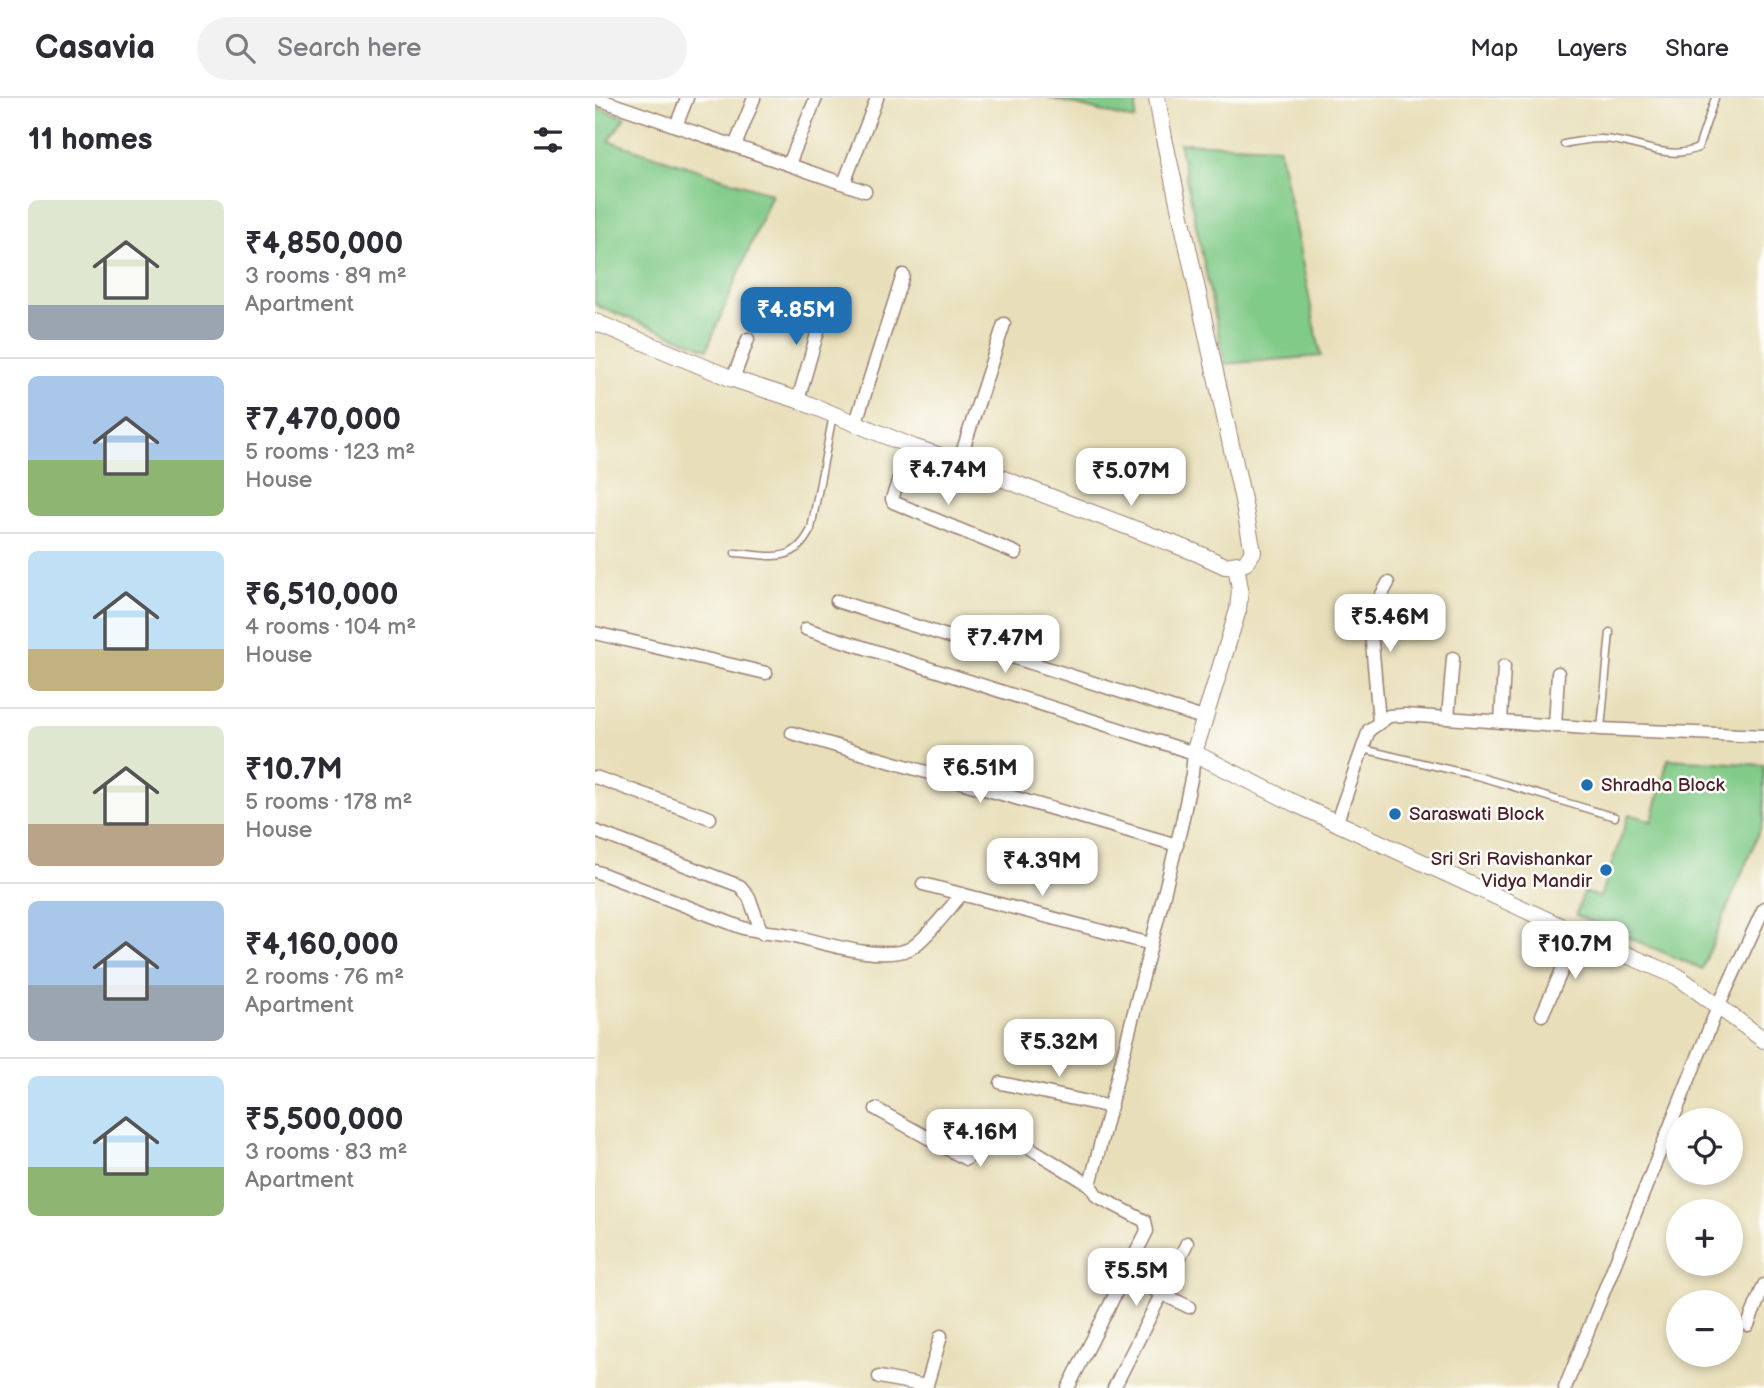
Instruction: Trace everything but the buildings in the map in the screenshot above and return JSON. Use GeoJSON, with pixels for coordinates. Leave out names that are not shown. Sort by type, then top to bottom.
{"type":"FeatureCollection","features":[{"type":"Feature","properties":{"kind":"street"},"geometry":{"type":"LineString","coordinates":[[596,98],[866,191]]}},
{"type":"Feature","properties":{"kind":"street"},"geometry":{"type":"LineString","coordinates":[[676,126],[687,98]]}},
{"type":"Feature","properties":{"kind":"street"},"geometry":{"type":"LineString","coordinates":[[735,146],[754,98]]}},
{"type":"Feature","properties":{"kind":"street"},"geometry":{"type":"LineString","coordinates":[[789,164],[816,98]]}},
{"type":"Feature","properties":{"kind":"street"},"geometry":{"type":"LineString","coordinates":[[844,183],[877,98]]}},
{"type":"Feature","properties":{"kind":"street"},"geometry":{"type":"LineString","coordinates":[[595,322],[733,379],[856,422],[913,447],[959,462],[1225,566],[1245,563],[1253,552],[1157,98]]}},
{"type":"Feature","properties":{"kind":"street"},"geometry":{"type":"LineString","coordinates":[[856,422],[903,275]]}},
{"type":"Feature","properties":{"kind":"street"},"geometry":{"type":"LineString","coordinates":[[798,400],[826,303]]}},
{"type":"Feature","properties":{"kind":"street"},"geometry":{"type":"LineString","coordinates":[[959,462],[1004,324]]}},
{"type":"Feature","properties":{"kind":"street"},"geometry":{"type":"LineString","coordinates":[[733,379],[748,339]]}},
{"type":"Feature","properties":{"kind":"street"},"geometry":{"type":"LineString","coordinates":[[913,447],[906,458],[893,502],[1016,552]]}},
{"type":"Feature","properties":{"kind":"street"},"geometry":{"type":"LineString","coordinates":[[1090,1185],[1177,845],[1203,718],[1238,610],[1240,589],[1236,565]]}},
{"type":"Feature","properties":{"kind":"street"},"geometry":{"type":"LineString","coordinates":[[1379,721],[1371,631],[1374,609],[1388,583]]}},
{"type":"Feature","properties":{"kind":"street"},"geometry":{"type":"LineString","coordinates":[[837,601],[1203,718]]}},
{"type":"Feature","properties":{"kind":"street"},"geometry":{"type":"LineString","coordinates":[[806,629],[1194,753],[1578,934],[1677,976],[1764,1040]]}},
{"type":"Feature","properties":{"kind":"street"},"geometry":{"type":"LineString","coordinates":[[595,633],[766,673]]}},
{"type":"Feature","properties":{"kind":"street"},"geometry":{"type":"LineString","coordinates":[[1448,718],[1453,658]]}},
{"type":"Feature","properties":{"kind":"street"},"geometry":{"type":"LineString","coordinates":[[1501,722],[1504,666]]}},
{"type":"Feature","properties":{"kind":"street"},"geometry":{"type":"LineString","coordinates":[[1555,726],[1558,673]]}},
{"type":"Feature","properties":{"kind":"street"},"geometry":{"type":"LineString","coordinates":[[1337,821],[1369,730],[1389,716],[1764,736]]}},
{"type":"Feature","properties":{"kind":"street"},"geometry":{"type":"LineString","coordinates":[[792,733],[1177,845]]}},
{"type":"Feature","properties":{"kind":"street"},"geometry":{"type":"LineString","coordinates":[[595,777],[710,818]]}},
{"type":"Feature","properties":{"kind":"street"},"geometry":{"type":"LineString","coordinates":[[595,831],[740,886],[749,897],[762,933]]}},
{"type":"Feature","properties":{"kind":"street"},"geometry":{"type":"LineString","coordinates":[[595,871],[743,928],[789,935],[842,949],[889,952],[909,949],[962,894]]}},
{"type":"Feature","properties":{"kind":"street"},"geometry":{"type":"LineString","coordinates":[[923,884],[1151,944]]}},
{"type":"Feature","properties":{"kind":"street"},"geometry":{"type":"LineString","coordinates":[[1565,1388],[1718,1007],[1764,908]]}},
{"type":"Feature","properties":{"kind":"street"},"geometry":{"type":"LineString","coordinates":[[1542,1015],[1578,934]]}},
{"type":"Feature","properties":{"kind":"street"},"geometry":{"type":"LineString","coordinates":[[1001,1083],[1111,1107]]}},
{"type":"Feature","properties":{"kind":"street"},"geometry":{"type":"LineString","coordinates":[[876,1109],[966,1159],[975,1152],[986,1129],[996,1127],[1090,1185],[1097,1196],[1147,1224],[1145,1240],[1068,1388]]}},
{"type":"Feature","properties":{"kind":"street"},"geometry":{"type":"LineString","coordinates":[[1114,1388],[1187,1243]]}},
{"type":"Feature","properties":{"kind":"street"},"geometry":{"type":"LineString","coordinates":[[1126,1276],[1189,1307]]}},
{"type":"Feature","properties":{"kind":"street"},"geometry":{"type":"LineString","coordinates":[[1748,1325],[1764,1285]]}},
{"type":"Feature","properties":{"kind":"street"},"geometry":{"type":"LineString","coordinates":[[879,1377],[926,1387],[941,1336]]}},
{"type":"Feature","properties":{"kind":"lane"},"geometry":{"type":"LineString","coordinates":[[1564,144],[1601,138],[1672,154],[1689,152],[1698,148],[1715,98]]}},
{"type":"Feature","properties":{"kind":"lane"},"geometry":{"type":"LineString","coordinates":[[735,552],[783,556],[794,552],[803,544],[811,528],[833,414]]}},
{"type":"Feature","properties":{"kind":"lane"},"geometry":{"type":"LineString","coordinates":[[1601,729],[1610,632]]}},
{"type":"Feature","properties":{"kind":"lane"},"geometry":{"type":"LineString","coordinates":[[1363,749],[1477,776],[1615,817]]}},
{"type":"Feature","properties":{"kind":"green space"},"geometry":{"type":"Polygon","coordinates":[[[1049,98],[1137,98],[1135,120],[1049,98]]]}},
{"type":"Feature","properties":{"kind":"green space"},"geometry":{"type":"Polygon","coordinates":[[[595,107],[625,117],[609,141],[772,194],[707,349],[595,305],[595,107]]]}},
{"type":"Feature","properties":{"kind":"green space"},"geometry":{"type":"Polygon","coordinates":[[[1179,143],[1279,147],[1321,356],[1225,364],[1179,143]]]}},
{"type":"Feature","properties":{"kind":"green space"},"geometry":{"type":"Polygon","coordinates":[[[1668,759],[1764,765],[1764,820],[1702,969],[1576,915],[1584,892],[1600,897],[1629,814],[1652,821],[1668,759]]]}},
{"type":"Feature","properties":{"kind":"place","name":"Shradha Block"},"geometry":{"type":"Point","coordinates":[1587,785]}},
{"type":"Feature","properties":{"kind":"place","name":"Saraswati Block"},"geometry":{"type":"Point","coordinates":[1395,814]}},
{"type":"Feature","properties":{"kind":"place","name":"Sri Sri Ravishankar Vidya Mandir"},"geometry":{"type":"Point","coordinates":[1606,870]}}]}
